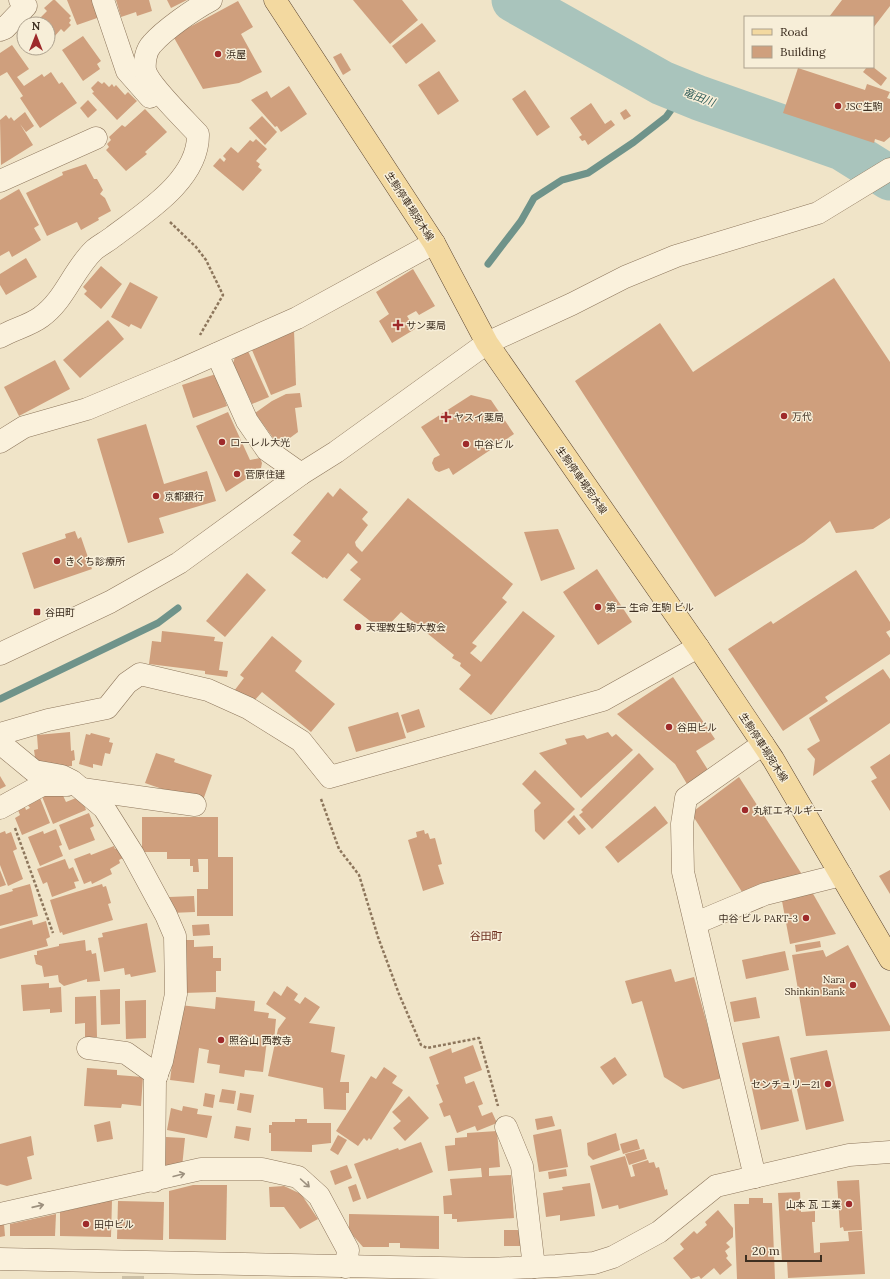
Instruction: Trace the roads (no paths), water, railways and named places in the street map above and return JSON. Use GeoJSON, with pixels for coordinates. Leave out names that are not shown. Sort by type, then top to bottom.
{"type":"FeatureCollection","features":[{"type":"Feature","properties":{"kind":"main road","name":"生駒停車場宛木線"},"geometry":{"type":"LineString","coordinates":[[275,0],[434,243],[487,342],[698,647],[763,744],[890,959]]}},
{"type":"Feature","properties":{"kind":"street"},"geometry":{"type":"LineString","coordinates":[[0,30],[5,28],[26,6],[20,0]]}},
{"type":"Feature","properties":{"kind":"street"},"geometry":{"type":"LineString","coordinates":[[103,0],[127,71],[143,90],[198,144]]}},
{"type":"Feature","properties":{"kind":"street"},"geometry":{"type":"LineString","coordinates":[[0,337],[41,318],[59,300],[81,264],[94,250],[114,237],[172,191],[192,164],[198,144],[198,134],[154,86],[145,71],[145,59],[151,44],[194,9],[211,0]]}},
{"type":"Feature","properties":{"kind":"street"},"geometry":{"type":"LineString","coordinates":[[0,181],[96,138]]}},
{"type":"Feature","properties":{"kind":"street"},"geometry":{"type":"LineString","coordinates":[[0,654],[110,602],[179,563],[301,474],[336,452],[487,342],[572,304],[625,276],[676,256],[818,213],[865,186],[890,169]]}},
{"type":"Feature","properties":{"kind":"street"},"geometry":{"type":"LineString","coordinates":[[0,442],[24,427],[87,409],[217,354],[297,318],[434,243]]}},
{"type":"Feature","properties":{"kind":"street"},"geometry":{"type":"LineString","coordinates":[[217,354],[247,421],[267,450],[301,474]]}},
{"type":"Feature","properties":{"kind":"street"},"geometry":{"type":"LineString","coordinates":[[0,734],[48,720],[107,708],[127,683],[140,674],[208,690],[248,708],[301,741],[330,777],[602,700],[698,647]]}},
{"type":"Feature","properties":{"kind":"street"},"geometry":{"type":"LineString","coordinates":[[0,743],[34,771],[62,776],[72,781],[104,808],[133,854],[166,915],[175,936],[176,994],[162,1061],[157,1075],[154,1181]]}},
{"type":"Feature","properties":{"kind":"street"},"geometry":{"type":"LineString","coordinates":[[755,1177],[683,872],[682,824],[686,798],[763,744]]}},
{"type":"Feature","properties":{"kind":"street"},"geometry":{"type":"LineString","coordinates":[[3,806],[42,785],[60,784],[195,806]]}},
{"type":"Feature","properties":{"kind":"street"},"geometry":{"type":"LineString","coordinates":[[696,923],[765,894],[841,875]]}},
{"type":"Feature","properties":{"kind":"street"},"geometry":{"type":"LineString","coordinates":[[88,1048],[126,1053],[157,1075]]}},
{"type":"Feature","properties":{"kind":"street"},"geometry":{"type":"LineString","coordinates":[[506,1127],[522,1166],[534,1267]]}},
{"type":"Feature","properties":{"kind":"street"},"geometry":{"type":"LineString","coordinates":[[0,1259],[133,1268],[346,1267],[489,1269],[594,1263],[614,1257],[659,1232],[716,1186],[849,1155],[890,1152]]}},
{"type":"Feature","properties":{"kind":"street"},"geometry":{"type":"LineString","coordinates":[[0,1214],[127,1184],[154,1181],[201,1169],[262,1169],[298,1178],[319,1196],[348,1250],[346,1267]]}},
{"type":"Feature","properties":{"kind":"waterway","name":"竜田川"},"geometry":{"type":"LineString","coordinates":[[514,0],[662,83],[699,98],[842,148],[890,178]]}},
{"type":"Feature","properties":{"kind":"waterway"},"geometry":{"type":"LineString","coordinates":[[488,264],[521,221],[534,198],[562,180],[588,173],[634,142],[666,117],[684,92]]}},
{"type":"Feature","properties":{"kind":"waterway"},"geometry":{"type":"LineString","coordinates":[[0,699],[158,623],[178,608]]}},
{"type":"Feature","properties":{"kind":"place","name":"浜屋"},"geometry":{"type":"Point","coordinates":[218,54]}},
{"type":"Feature","properties":{"kind":"place","name":"JSC生駒"},"geometry":{"type":"Point","coordinates":[838,106]}},
{"type":"Feature","properties":{"kind":"place","name":"サン薬局"},"geometry":{"type":"Point","coordinates":[398,325]}},
{"type":"Feature","properties":{"kind":"place","name":"万代"},"geometry":{"type":"Point","coordinates":[784,416]}},
{"type":"Feature","properties":{"kind":"place","name":"ヤスイ薬局"},"geometry":{"type":"Point","coordinates":[446,417]}},
{"type":"Feature","properties":{"kind":"place","name":"ローレル大光"},"geometry":{"type":"Point","coordinates":[222,442]}},
{"type":"Feature","properties":{"kind":"place","name":"中谷ビル"},"geometry":{"type":"Point","coordinates":[466,444]}},
{"type":"Feature","properties":{"kind":"place","name":"菅原住建"},"geometry":{"type":"Point","coordinates":[237,474]}},
{"type":"Feature","properties":{"kind":"place","name":"京都銀行"},"geometry":{"type":"Point","coordinates":[156,496]}},
{"type":"Feature","properties":{"kind":"place","name":"きくち診療所"},"geometry":{"type":"Point","coordinates":[57,561]}},
{"type":"Feature","properties":{"kind":"place","name":"第一 生命 生駒 ビル"},"geometry":{"type":"Point","coordinates":[598,607]}},
{"type":"Feature","properties":{"kind":"place","name":"谷田町"},"geometry":{"type":"Point","coordinates":[37,612]}},
{"type":"Feature","properties":{"kind":"place","name":"天理教生駒大教会"},"geometry":{"type":"Point","coordinates":[358,627]}},
{"type":"Feature","properties":{"kind":"place","name":"谷田ビル"},"geometry":{"type":"Point","coordinates":[669,727]}},
{"type":"Feature","properties":{"kind":"place","name":"丸紅エネルギー"},"geometry":{"type":"Point","coordinates":[745,810]}},
{"type":"Feature","properties":{"kind":"place","name":"中谷 ビル PART-3"},"geometry":{"type":"Point","coordinates":[806,918]}},
{"type":"Feature","properties":{"kind":"place","name":"Nara Shinkin Bank"},"geometry":{"type":"Point","coordinates":[853,985]}},
{"type":"Feature","properties":{"kind":"place","name":"照谷山 西教寺"},"geometry":{"type":"Point","coordinates":[221,1040]}},
{"type":"Feature","properties":{"kind":"place","name":"センチュリー21"},"geometry":{"type":"Point","coordinates":[828,1084]}},
{"type":"Feature","properties":{"kind":"place","name":"山本 瓦 工業"},"geometry":{"type":"Point","coordinates":[849,1204]}},
{"type":"Feature","properties":{"kind":"place","name":"田中ビル"},"geometry":{"type":"Point","coordinates":[86,1224]}},
{"type":"Feature","properties":{"kind":"district","name":"谷田町"},"geometry":{"type":"Point","coordinates":[486,936]}}]}
